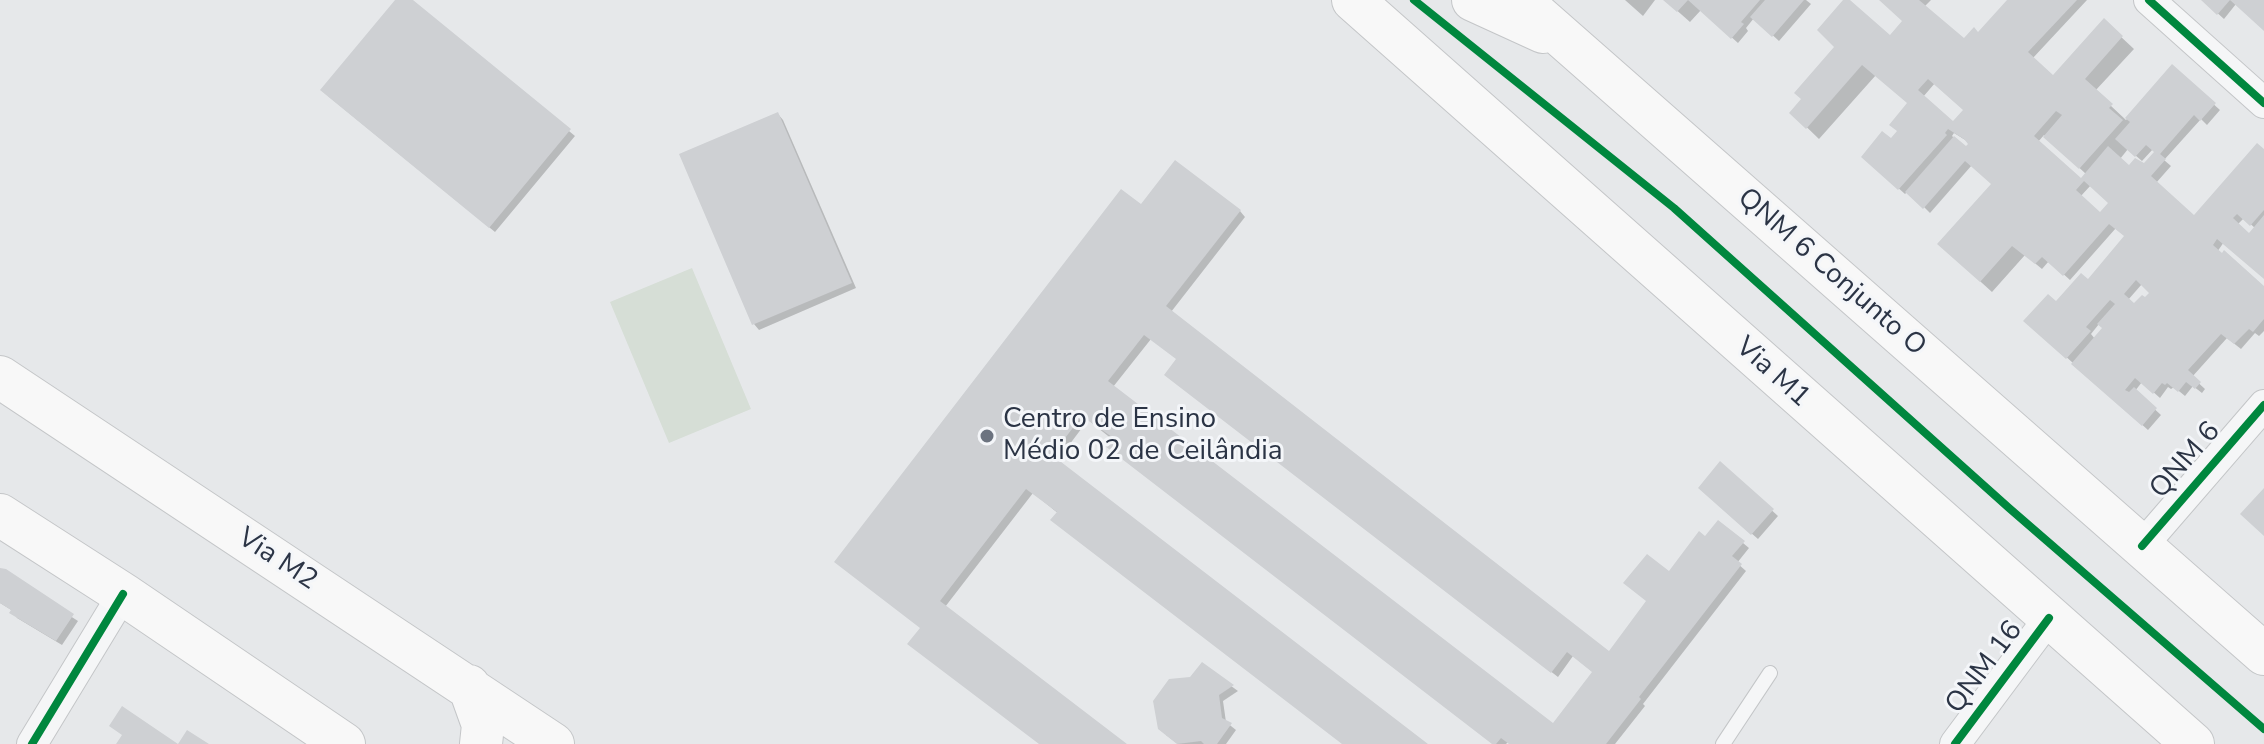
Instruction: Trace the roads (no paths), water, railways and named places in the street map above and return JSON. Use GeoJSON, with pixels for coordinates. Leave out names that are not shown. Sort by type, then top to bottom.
{"type":"FeatureCollection","features":[{"type":"Feature","properties":{"kind":"main road","name":"Via M1"},"geometry":{"type":"LineString","coordinates":[[1353,0],[2193,744]]}},
{"type":"Feature","properties":{"kind":"main road"},"geometry":{"type":"LineString","coordinates":[[1473,0],[1570,44]]}},
{"type":"Feature","properties":{"kind":"main road","name":"QNM 6 Conjunto O"},"geometry":{"type":"LineString","coordinates":[[1520,0],[2264,654]]}},
{"type":"Feature","properties":{"kind":"main road","name":"Via M2"},"geometry":{"type":"LineString","coordinates":[[0,377],[553,744]]}},
{"type":"Feature","properties":{"kind":"main road"},"geometry":{"type":"LineString","coordinates":[[0,515],[344,744]]}},
{"type":"Feature","properties":{"kind":"main road"},"geometry":{"type":"LineString","coordinates":[[469,686],[483,725],[481,744]]}},
{"type":"Feature","properties":{"kind":"street"},"geometry":{"type":"LineString","coordinates":[[2149,0],[2264,103]]}},
{"type":"Feature","properties":{"kind":"street","name":"QNM 6"},"geometry":{"type":"LineString","coordinates":[[2142,546],[2264,405]]}},
{"type":"Feature","properties":{"kind":"street"},"geometry":{"type":"LineString","coordinates":[[32,744],[123,594]]}},
{"type":"Feature","properties":{"kind":"street","name":"QNM 16"},"geometry":{"type":"LineString","coordinates":[[1955,744],[2049,618]]}},
{"type":"Feature","properties":{"kind":"lane"},"geometry":{"type":"LineString","coordinates":[[1723,744],[1770,673]]}},
{"type":"Feature","properties":{"kind":"place","name":"Centro de Ensino Médio 02 de Ceilândia"},"geometry":{"type":"Point","coordinates":[987,436]}}]}
